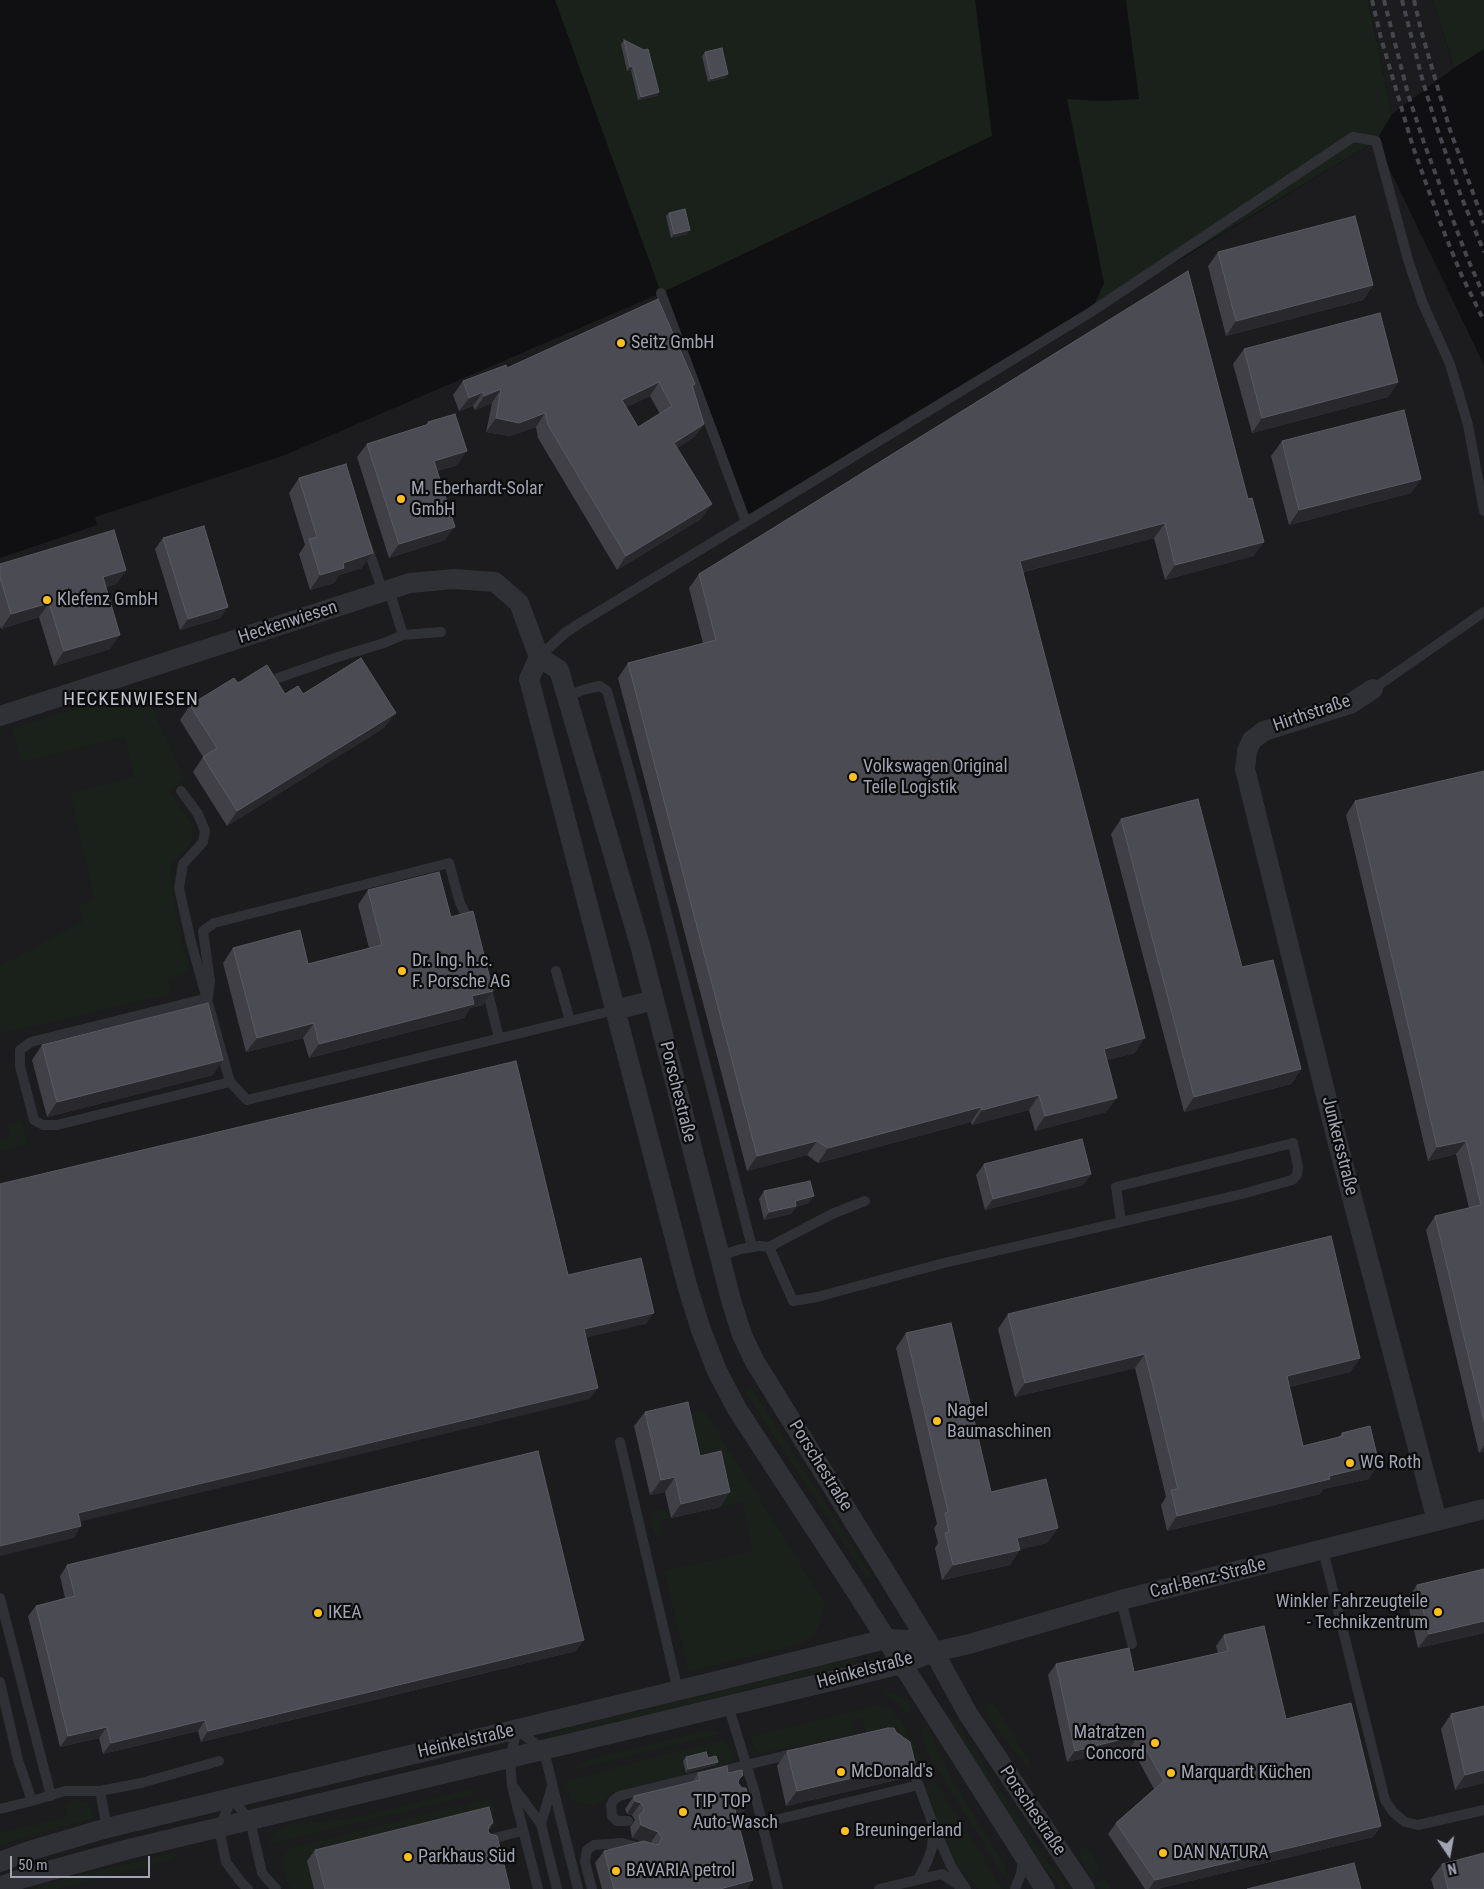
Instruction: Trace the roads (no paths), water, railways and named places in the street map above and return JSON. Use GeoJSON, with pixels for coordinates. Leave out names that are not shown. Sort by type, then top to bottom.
{"type":"FeatureCollection","features":[{"type":"Feature","properties":{"kind":"street","name":"Heckenwiesen"},"geometry":{"type":"LineString","coordinates":[[0,716],[410,583],[454,578],[495,582],[519,603],[539,657]]}},
{"type":"Feature","properties":{"kind":"street","name":"Porschestraße"},"geometry":{"type":"LineString","coordinates":[[1045,1889],[741,1415],[717,1371],[687,1285],[529,680],[539,657],[559,670],[567,696],[640,946],[742,1335],[755,1362],[934,1652],[968,1714],[1085,1889]]}},
{"type":"Feature","properties":{"kind":"street","name":"Hirthstraße"},"geometry":{"type":"LineString","coordinates":[[1245,770],[1247,751],[1252,740],[1264,731],[1350,704],[1373,689]]}},
{"type":"Feature","properties":{"kind":"street","name":"Junkersstraße"},"geometry":{"type":"LineString","coordinates":[[1245,770],[1338,1144],[1437,1521]]}},
{"type":"Feature","properties":{"kind":"street"},"geometry":{"type":"LineString","coordinates":[[615,1010],[654,1000]]}},
{"type":"Feature","properties":{"kind":"street","name":"Carl-Benz-Straße"},"geometry":{"type":"LineString","coordinates":[[934,1652],[969,1644],[1122,1600],[1484,1509]]}},
{"type":"Feature","properties":{"kind":"street","name":"Heinkelstraße"},"geometry":{"type":"LineString","coordinates":[[0,1862],[29,1851],[107,1828],[518,1730],[886,1639],[909,1640],[934,1652]]}},
{"type":"Feature","properties":{"kind":"street","name":"Heinkelstraße"},"geometry":{"type":"LineString","coordinates":[[0,1887],[23,1878],[112,1853],[902,1664],[934,1652]]}},
{"type":"Feature","properties":{"kind":"street"},"geometry":{"type":"LineString","coordinates":[[107,1828],[112,1853]]}},
{"type":"Feature","properties":{"kind":"lane"},"geometry":{"type":"LineString","coordinates":[[539,657],[565,633],[1091,312],[1353,137],[1376,140],[1408,260],[1423,304],[1450,364],[1468,426],[1484,511]]}},
{"type":"Feature","properties":{"kind":"lane"},"geometry":{"type":"LineString","coordinates":[[661,293],[746,522]]}},
{"type":"Feature","properties":{"kind":"lane"},"geometry":{"type":"LineString","coordinates":[[362,530],[403,635]]}},
{"type":"Feature","properties":{"kind":"lane"},"geometry":{"type":"LineString","coordinates":[[1373,689],[1484,612]]}},
{"type":"Feature","properties":{"kind":"lane"},"geometry":{"type":"LineString","coordinates":[[278,678],[403,635],[441,632]]}},
{"type":"Feature","properties":{"kind":"lane"},"geometry":{"type":"LineString","coordinates":[[567,696],[600,686],[607,692],[637,798],[752,1247]]}},
{"type":"Feature","properties":{"kind":"lane"},"geometry":{"type":"LineString","coordinates":[[182,792],[198,814],[205,831],[202,842],[182,864],[179,888],[191,942],[230,1082],[247,1100],[615,1010]]}},
{"type":"Feature","properties":{"kind":"lane"},"geometry":{"type":"LineString","coordinates":[[208,998],[210,981],[204,931],[214,923],[449,864],[460,903],[471,921],[475,939]]}},
{"type":"Feature","properties":{"kind":"lane"},"geometry":{"type":"LineString","coordinates":[[556,971],[570,1021]]}},
{"type":"Feature","properties":{"kind":"lane"},"geometry":{"type":"LineString","coordinates":[[484,975],[499,1038]]}},
{"type":"Feature","properties":{"kind":"lane"},"geometry":{"type":"LineString","coordinates":[[208,998],[31,1042],[20,1050],[20,1066],[34,1120],[43,1125],[57,1126],[230,1082]]}},
{"type":"Feature","properties":{"kind":"lane"},"geometry":{"type":"LineString","coordinates":[[769,1247],[794,1301],[817,1297],[944,1263],[1242,1194],[1292,1180],[1297,1175],[1298,1168],[1293,1144],[1116,1187],[1121,1221]]}},
{"type":"Feature","properties":{"kind":"lane"},"geometry":{"type":"LineString","coordinates":[[720,1256],[752,1247],[769,1247],[832,1214],[865,1201]]}},
{"type":"Feature","properties":{"kind":"lane"},"geometry":{"type":"LineString","coordinates":[[620,1442],[678,1690]]}},
{"type":"Feature","properties":{"kind":"lane"},"geometry":{"type":"LineString","coordinates":[[1323,1550],[1385,1800],[1393,1812],[1405,1822],[1418,1825],[1484,1810]]}},
{"type":"Feature","properties":{"kind":"lane"},"geometry":{"type":"LineString","coordinates":[[0,1598],[51,1796]]}},
{"type":"Feature","properties":{"kind":"lane"},"geometry":{"type":"LineString","coordinates":[[1122,1600],[1132,1644]]}},
{"type":"Feature","properties":{"kind":"lane"},"geometry":{"type":"LineString","coordinates":[[0,1682],[18,1760],[32,1801]]}},
{"type":"Feature","properties":{"kind":"lane"},"geometry":{"type":"LineString","coordinates":[[728,1705],[747,1765],[750,1791],[762,1824],[778,1889]]}},
{"type":"Feature","properties":{"kind":"lane"},"geometry":{"type":"LineString","coordinates":[[538,1889],[512,1786],[510,1759],[518,1730],[544,1750],[578,1889]]}},
{"type":"Feature","properties":{"kind":"lane"},"geometry":{"type":"LineString","coordinates":[[903,1747],[915,1771],[934,1827],[951,1866],[965,1889]]}},
{"type":"Feature","properties":{"kind":"lane"},"geometry":{"type":"LineString","coordinates":[[628,1821],[617,1821],[612,1816],[611,1805],[618,1796],[803,1751]]}},
{"type":"Feature","properties":{"kind":"lane"},"geometry":{"type":"LineString","coordinates":[[0,1809],[65,1791],[100,1791],[141,1783],[219,1761]]}},
{"type":"Feature","properties":{"kind":"lane"},"geometry":{"type":"LineString","coordinates":[[541,1824],[552,1784]]}},
{"type":"Feature","properties":{"kind":"lane"},"geometry":{"type":"LineString","coordinates":[[762,1824],[919,1784]]}},
{"type":"Feature","properties":{"kind":"lane"},"geometry":{"type":"LineString","coordinates":[[512,1786],[541,1824],[557,1889]]}},
{"type":"Feature","properties":{"kind":"lane"},"geometry":{"type":"LineString","coordinates":[[100,1791],[107,1828]]}},
{"type":"Feature","properties":{"kind":"lane"},"geometry":{"type":"LineString","coordinates":[[248,1889],[226,1862],[219,1828],[232,1799],[250,1820],[262,1873],[276,1889]]}},
{"type":"Feature","properties":{"kind":"lane"},"geometry":{"type":"LineString","coordinates":[[918,1879],[932,1848],[934,1827]]}},
{"type":"Feature","properties":{"kind":"lane"},"geometry":{"type":"LineString","coordinates":[[488,1840],[522,1831]]}},
{"type":"Feature","properties":{"kind":"lane"},"geometry":{"type":"LineString","coordinates":[[592,1889],[585,1862],[587,1850],[594,1845],[622,1843],[636,1846],[646,1851]]}},
{"type":"Feature","properties":{"kind":"lane"},"geometry":{"type":"LineString","coordinates":[[1015,1889],[1021,1874],[1023,1855]]}},
{"type":"Feature","properties":{"kind":"lane"},"geometry":{"type":"LineString","coordinates":[[879,1889],[942,1874],[965,1889]]}},
{"type":"Feature","properties":{"kind":"railway"},"geometry":{"type":"LineString","coordinates":[[1372,0],[1381,38],[1413,147],[1461,274],[1484,321]]}},
{"type":"Feature","properties":{"kind":"railway"},"geometry":{"type":"LineString","coordinates":[[1384,0],[1408,94],[1424,143],[1467,257],[1484,296]]}},
{"type":"Feature","properties":{"kind":"railway"},"geometry":{"type":"LineString","coordinates":[[1402,0],[1438,131],[1461,196],[1484,252]]}},
{"type":"Feature","properties":{"kind":"railway"},"geometry":{"type":"LineString","coordinates":[[1414,0],[1450,130],[1484,223]]}},
{"type":"Feature","properties":{"kind":"place","name":"Seitz GmbH"},"geometry":{"type":"Point","coordinates":[621,343]}},
{"type":"Feature","properties":{"kind":"place","name":"M. Eberhardt-Solar GmbH"},"geometry":{"type":"Point","coordinates":[401,499]}},
{"type":"Feature","properties":{"kind":"place","name":"Klefenz GmbH"},"geometry":{"type":"Point","coordinates":[47,600]}},
{"type":"Feature","properties":{"kind":"place","name":"Volkswagen Original Teile Logistik"},"geometry":{"type":"Point","coordinates":[853,777]}},
{"type":"Feature","properties":{"kind":"place","name":"Dr. Ing. h.c. F. Porsche AG"},"geometry":{"type":"Point","coordinates":[402,971]}},
{"type":"Feature","properties":{"kind":"place","name":"Nagel Baumaschinen"},"geometry":{"type":"Point","coordinates":[937,1421]}},
{"type":"Feature","properties":{"kind":"place","name":"WG Roth"},"geometry":{"type":"Point","coordinates":[1350,1463]}},
{"type":"Feature","properties":{"kind":"place","name":"Winkler Fahrzeugteile - Technikzentrum"},"geometry":{"type":"Point","coordinates":[1438,1612]}},
{"type":"Feature","properties":{"kind":"place","name":"IKEA"},"geometry":{"type":"Point","coordinates":[318,1613]}},
{"type":"Feature","properties":{"kind":"place","name":"Matratzen Concord"},"geometry":{"type":"Point","coordinates":[1155,1743]}},
{"type":"Feature","properties":{"kind":"place","name":"McDonald's"},"geometry":{"type":"Point","coordinates":[841,1772]}},
{"type":"Feature","properties":{"kind":"place","name":"Marquardt Küchen"},"geometry":{"type":"Point","coordinates":[1171,1773]}},
{"type":"Feature","properties":{"kind":"place","name":"TIP TOP Auto-Wasch"},"geometry":{"type":"Point","coordinates":[683,1812]}},
{"type":"Feature","properties":{"kind":"place","name":"Breuningerland"},"geometry":{"type":"Point","coordinates":[845,1831]}},
{"type":"Feature","properties":{"kind":"place","name":"DAN NATURA"},"geometry":{"type":"Point","coordinates":[1163,1853]}},
{"type":"Feature","properties":{"kind":"place","name":"Parkhaus Süd"},"geometry":{"type":"Point","coordinates":[408,1857]}},
{"type":"Feature","properties":{"kind":"place","name":"BAVARIA petrol"},"geometry":{"type":"Point","coordinates":[616,1871]}},
{"type":"Feature","properties":{"kind":"district","name":"HECKENWIESEN"},"geometry":{"type":"Point","coordinates":[131,700]}}]}
